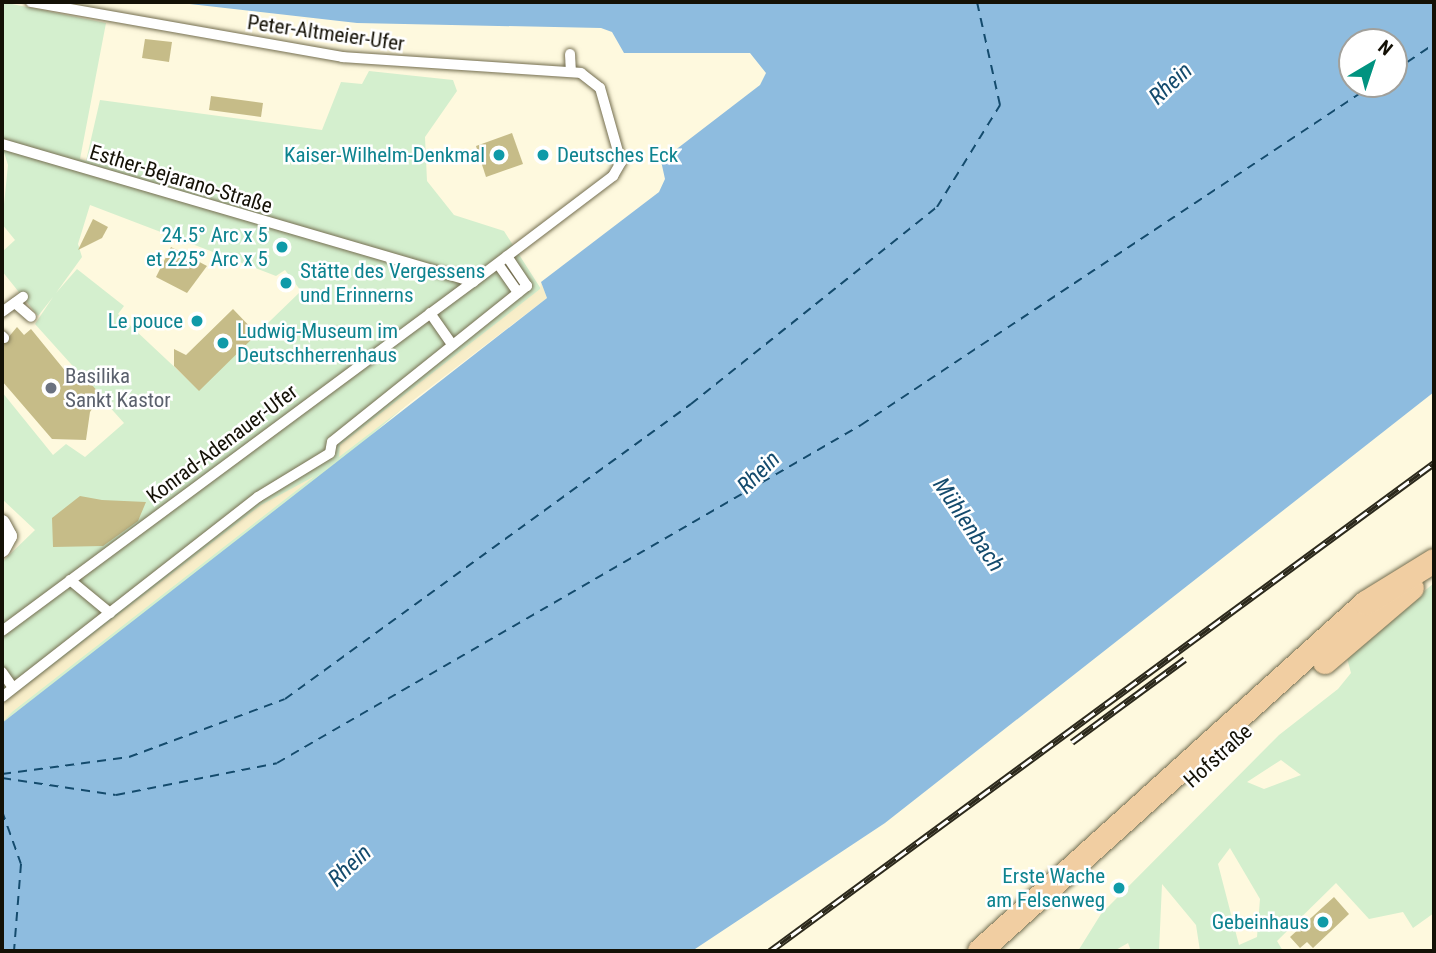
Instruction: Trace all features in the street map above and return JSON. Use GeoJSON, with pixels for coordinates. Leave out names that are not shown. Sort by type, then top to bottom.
{"type":"FeatureCollection","features":[{"type":"Feature","properties":{"kind":"main road","name":"Hofstraße"},"geometry":{"type":"LineString","coordinates":[[980,951],[1366,603],[1434,563]]}},
{"type":"Feature","properties":{"kind":"main road","name":"Hofstraße"},"geometry":{"type":"LineString","coordinates":[[1006,951],[1434,563]]}},
{"type":"Feature","properties":{"kind":"street","name":"Peter-Altmeier-Ufer"},"geometry":{"type":"LineString","coordinates":[[31,2],[329,55],[451,69],[570,71]]}},
{"type":"Feature","properties":{"kind":"street"},"geometry":{"type":"LineString","coordinates":[[570,54],[570,71],[600,88],[621,156],[611,177],[618,188]]}},
{"type":"Feature","properties":{"kind":"street","name":"Esther-Bejarano-Straße"},"geometry":{"type":"LineString","coordinates":[[2,144],[349,249],[473,282]]}},
{"type":"Feature","properties":{"kind":"street","name":"Konrad-Adenauer-Ufer"},"geometry":{"type":"LineString","coordinates":[[2,631],[611,177]]}},
{"type":"Feature","properties":{"kind":"street"},"geometry":{"type":"LineString","coordinates":[[2,697],[258,497],[330,453],[332,442],[518,293],[503,260]]}},
{"type":"Feature","properties":{"kind":"street"},"geometry":{"type":"LineString","coordinates":[[2,312],[19,300],[31,317]]}},
{"type":"Feature","properties":{"kind":"street"},"geometry":{"type":"LineString","coordinates":[[430,313],[452,344]]}},
{"type":"Feature","properties":{"kind":"street"},"geometry":{"type":"LineString","coordinates":[[2,523],[9,536],[2,549]]}},
{"type":"Feature","properties":{"kind":"street"},"geometry":{"type":"LineString","coordinates":[[70,580],[110,613]]}},
{"type":"Feature","properties":{"kind":"street"},"geometry":{"type":"LineString","coordinates":[[2,673],[13,688]]}},
{"type":"Feature","properties":{"kind":"green space"},"geometry":{"type":"Polygon","coordinates":[[[2,2],[106,23],[80,159],[86,161],[100,100],[322,130],[341,82],[362,84],[369,71],[453,80],[457,91],[425,137],[427,181],[454,215],[504,231],[541,289],[338,464],[2,723],[2,562],[35,530],[2,499],[2,392],[53,455],[66,444],[85,457],[124,423],[35,324],[53,297],[38,316],[2,271],[2,252],[15,240],[2,224],[8,165],[2,146],[2,2]],[[90,205],[78,244],[82,257],[56,293],[77,269],[124,306],[118,314],[199,390],[301,291],[285,270],[276,276],[90,205]]]}},
{"type":"Feature","properties":{"kind":"green space"},"geometry":{"type":"Polygon","coordinates":[[[1434,583],[1434,913],[1413,928],[1403,912],[1369,919],[1336,883],[1277,941],[1283,951],[1200,951],[1196,925],[1162,884],[1159,951],[1131,951],[1128,943],[1114,951],[1078,951],[1101,914],[1279,735],[1338,689],[1351,673],[1347,658],[1434,583]],[[1281,760],[1247,782],[1264,789],[1301,775],[1281,760]],[[1230,848],[1218,864],[1239,945],[1257,937],[1260,899],[1230,848]]]}},
{"type":"Feature","properties":{"kind":"sand"},"geometry":{"type":"Polygon","coordinates":[[[541,282],[547,298],[339,457],[340,445],[540,289],[541,282]]]}},
{"type":"Feature","properties":{"kind":"sand"},"geometry":{"type":"Polygon","coordinates":[[[315,476],[12,712],[2,723],[2,704],[261,505],[315,476]]]}},
{"type":"Feature","properties":{"kind":"water"},"geometry":{"type":"Polygon","coordinates":[[[172,2],[1434,2],[1434,392],[885,823],[692,951],[2,951],[2,723],[547,298],[541,282],[659,192],[665,179],[661,161],[760,85],[766,73],[750,53],[624,53],[612,32],[601,28],[357,23],[172,2]]]}},
{"type":"Feature","properties":{"kind":"building"},"geometry":{"type":"Polygon","coordinates":[[[145,39],[172,42],[169,62],[142,58],[145,39]]]}},
{"type":"Feature","properties":{"kind":"building"},"geometry":{"type":"Polygon","coordinates":[[[211,96],[263,103],[261,117],[209,110],[211,96]]]}},
{"type":"Feature","properties":{"kind":"building","name":"Kaiser-Wilhelm-Denkmal"},"geometry":{"type":"Polygon","coordinates":[[[512,133],[523,164],[486,177],[476,146],[512,133]]]}},
{"type":"Feature","properties":{"kind":"building"},"geometry":{"type":"Polygon","coordinates":[[[93,219],[108,227],[102,238],[78,250],[93,219]]]}},
{"type":"Feature","properties":{"kind":"building"},"geometry":{"type":"Polygon","coordinates":[[[171,247],[207,266],[187,293],[156,277],[171,247]]]}},
{"type":"Feature","properties":{"kind":"building","name":"Ludwig-Museum im Deutschherrenhaus"},"geometry":{"type":"Polygon","coordinates":[[[233,309],[257,334],[199,391],[174,366],[174,349],[186,355],[233,309]]]}},
{"type":"Feature","properties":{"kind":"building","name":"Basilika Sankt Kastor"},"geometry":{"type":"Polygon","coordinates":[[[17,327],[24,335],[31,329],[71,378],[82,374],[101,395],[90,412],[86,440],[52,439],[2,381],[2,345],[17,327]]]}},
{"type":"Feature","properties":{"kind":"building"},"geometry":{"type":"Polygon","coordinates":[[[80,496],[146,502],[138,521],[103,546],[53,547],[52,518],[80,496]]]}},
{"type":"Feature","properties":{"kind":"building","name":"Gebeinhaus"},"geometry":{"type":"Polygon","coordinates":[[[1334,897],[1349,914],[1313,948],[1307,942],[1300,948],[1290,937],[1334,897]]]}},
{"type":"Feature","properties":{"kind":"ferry route"},"geometry":{"type":"LineString","coordinates":[[2,774],[129,757],[285,699],[691,404],[937,207],[1000,105],[977,2]]}},
{"type":"Feature","properties":{"kind":"ferry route"},"geometry":{"type":"LineString","coordinates":[[1408,62],[1434,44]]}},
{"type":"Feature","properties":{"kind":"ferry route"},"geometry":{"type":"LineString","coordinates":[[2,778],[116,795],[277,763],[861,425],[1353,98]]}},
{"type":"Feature","properties":{"kind":"ferry route"},"geometry":{"type":"LineString","coordinates":[[2,811],[21,864],[14,951]]}},
{"type":"Feature","properties":{"kind":"railway"},"geometry":{"type":"LineString","coordinates":[[770,951],[1434,463]]}},
{"type":"Feature","properties":{"kind":"railway"},"geometry":{"type":"LineString","coordinates":[[1072,742],[1185,659]]}},
{"type":"Feature","properties":{"kind":"place","name":"Kaiser-Wilhelm-Denkmal"},"geometry":{"type":"Point","coordinates":[499,155]}},
{"type":"Feature","properties":{"kind":"place","name":"Deutsches Eck"},"geometry":{"type":"Point","coordinates":[543,155]}},
{"type":"Feature","properties":{"kind":"place","name":"24.5° Arc x 5 et 225° Arc x 5"},"geometry":{"type":"Point","coordinates":[282,247]}},
{"type":"Feature","properties":{"kind":"place","name":"Stätte des Vergessens und Erinnerns"},"geometry":{"type":"Point","coordinates":[286,283]}},
{"type":"Feature","properties":{"kind":"place","name":"Le pouce"},"geometry":{"type":"Point","coordinates":[197,321]}},
{"type":"Feature","properties":{"kind":"place","name":"Ludwig-Museum im Deutschherrenhaus"},"geometry":{"type":"Point","coordinates":[223,343]}},
{"type":"Feature","properties":{"kind":"place","name":"Basilika Sankt Kastor"},"geometry":{"type":"Point","coordinates":[51,388]}},
{"type":"Feature","properties":{"kind":"place","name":"Erste Wache am Felsenweg"},"geometry":{"type":"Point","coordinates":[1119,888]}},
{"type":"Feature","properties":{"kind":"place","name":"Gebeinhaus"},"geometry":{"type":"Point","coordinates":[1323,922]}},
{"type":"Feature","properties":{"kind":"water label","name":"Rhein"},"geometry":{"type":"Point","coordinates":[1171,84]}},
{"type":"Feature","properties":{"kind":"water label","name":"Rhein"},"geometry":{"type":"Point","coordinates":[759,473]}},
{"type":"Feature","properties":{"kind":"water label","name":"Mühlenbach"},"geometry":{"type":"Point","coordinates":[968,525]}},
{"type":"Feature","properties":{"kind":"water label","name":"Rhein"},"geometry":{"type":"Point","coordinates":[350,866]}}]}
